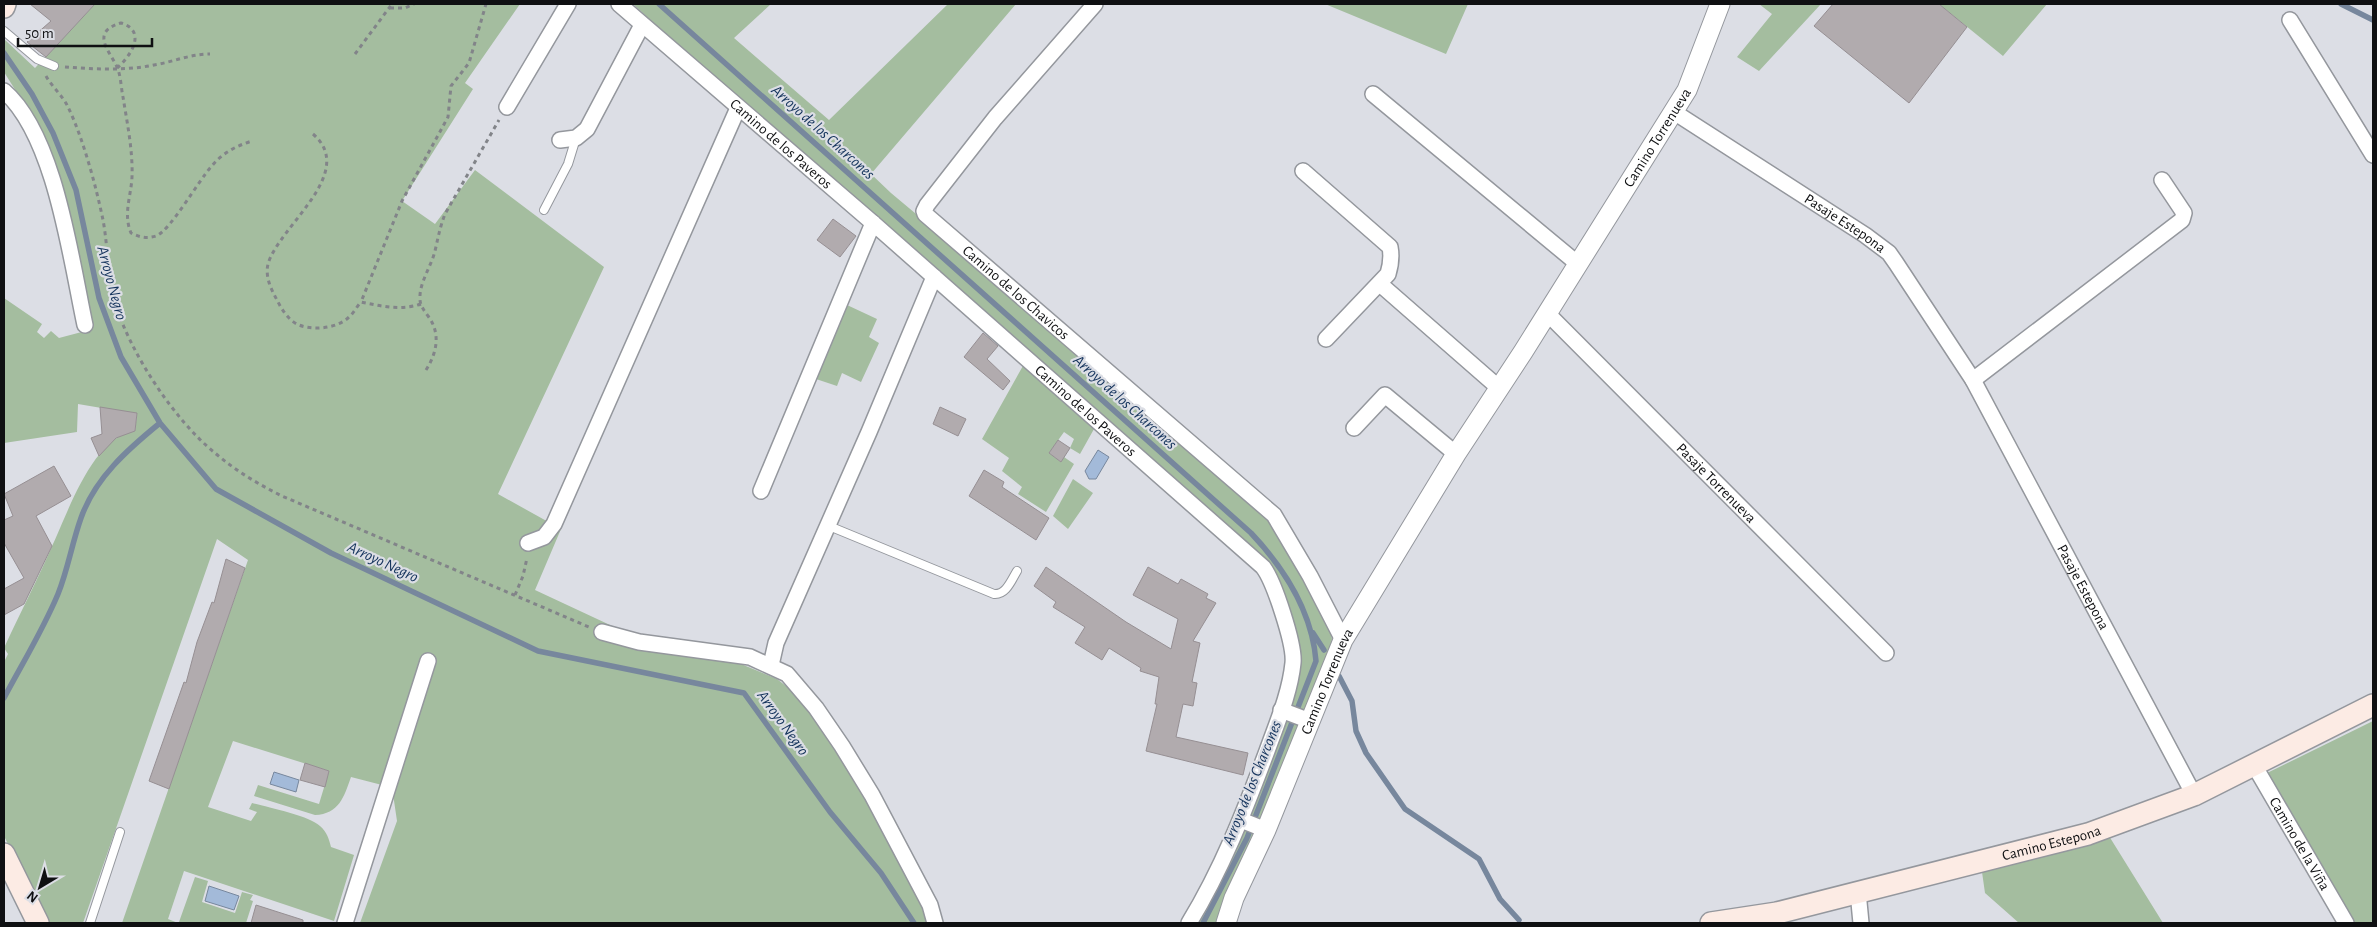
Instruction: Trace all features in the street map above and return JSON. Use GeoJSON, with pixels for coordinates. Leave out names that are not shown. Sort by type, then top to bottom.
{"type":"FeatureCollection","features":[{"type":"Feature","properties":{"kind":"main road","name":"Camino Estepona"},"geometry":{"type":"LineString","coordinates":[[1711,923],[1777,912],[1859,909],[2088,834],[2194,795],[2373,705]]}},
{"type":"Feature","properties":{"kind":"main road"},"geometry":{"type":"LineString","coordinates":[[4,854],[38,923]]}},
{"type":"Feature","properties":{"kind":"street"},"geometry":{"type":"LineString","coordinates":[[506,107],[568,4]]}},
{"type":"Feature","properties":{"kind":"street","name":"Camino de los Paveros"},"geometry":{"type":"LineString","coordinates":[[619,4],[873,223],[1267,572],[1280,609],[1293,659],[1284,711],[1253,825],[1189,923]]}},
{"type":"Feature","properties":{"kind":"street","name":"Camino de los Chavicos"},"geometry":{"type":"LineString","coordinates":[[1095,4],[995,118],[927,205],[925,214],[1274,514],[1310,576],[1343,640]]}},
{"type":"Feature","properties":{"kind":"street","name":"Camino Torrenueva"},"geometry":{"type":"LineString","coordinates":[[1226,923],[1253,825],[1306,720],[1343,640],[1456,454],[1674,112],[1687,90],[1720,4]]}},
{"type":"Feature","properties":{"kind":"street"},"geometry":{"type":"LineString","coordinates":[[2290,20],[2373,155]]}},
{"type":"Feature","properties":{"kind":"street"},"geometry":{"type":"LineString","coordinates":[[560,140],[576,138],[587,128],[642,25]]}},
{"type":"Feature","properties":{"kind":"street"},"geometry":{"type":"LineString","coordinates":[[4,91],[20,110],[43,153],[59,206],[85,325]]}},
{"type":"Feature","properties":{"kind":"street"},"geometry":{"type":"LineString","coordinates":[[1373,94],[1578,264]]}},
{"type":"Feature","properties":{"kind":"street"},"geometry":{"type":"LineString","coordinates":[[528,543],[544,537],[554,524],[738,108]]}},
{"type":"Feature","properties":{"kind":"street","name":"Pasaje Estepona"},"geometry":{"type":"LineString","coordinates":[[1674,112],[1865,236],[1889,254],[1973,380],[2194,795]]}},
{"type":"Feature","properties":{"kind":"street"},"geometry":{"type":"LineString","coordinates":[[1302,170],[1390,247],[1392,261],[1388,274],[1380,284],[1326,339]]}},
{"type":"Feature","properties":{"kind":"street"},"geometry":{"type":"LineString","coordinates":[[1973,380],[2182,220],[2184,213],[2162,180]]}},
{"type":"Feature","properties":{"kind":"street"},"geometry":{"type":"LineString","coordinates":[[761,491],[873,223]]}},
{"type":"Feature","properties":{"kind":"street"},"geometry":{"type":"LineString","coordinates":[[771,665],[776,643],[934,277]]}},
{"type":"Feature","properties":{"kind":"street"},"geometry":{"type":"LineString","coordinates":[[1380,284],[1499,388]]}},
{"type":"Feature","properties":{"kind":"street","name":"Pasaje Torrenueva"},"geometry":{"type":"LineString","coordinates":[[1547,313],[1886,653]]}},
{"type":"Feature","properties":{"kind":"street"},"geometry":{"type":"LineString","coordinates":[[1354,428],[1385,395],[1456,454]]}},
{"type":"Feature","properties":{"kind":"street"},"geometry":{"type":"LineString","coordinates":[[602,632],[640,642],[750,657],[787,674],[798,685],[842,746],[898,843],[930,905],[935,923]]}},
{"type":"Feature","properties":{"kind":"street"},"geometry":{"type":"LineString","coordinates":[[345,923],[428,662]]}},
{"type":"Feature","properties":{"kind":"street"},"geometry":{"type":"LineString","coordinates":[[1284,711],[1306,720]]}},
{"type":"Feature","properties":{"kind":"street","name":"Camino de la Viña"},"geometry":{"type":"LineString","coordinates":[[2254,765],[2346,923]]}},
{"type":"Feature","properties":{"kind":"lane"},"geometry":{"type":"LineString","coordinates":[[4,32],[41,62],[54,66]]}},
{"type":"Feature","properties":{"kind":"lane"},"geometry":{"type":"LineString","coordinates":[[544,210],[568,164],[576,138]]}},
{"type":"Feature","properties":{"kind":"lane"},"geometry":{"type":"LineString","coordinates":[[828,526],[994,594],[999,594],[1005,590],[1017,571]]}},
{"type":"Feature","properties":{"kind":"lane"},"geometry":{"type":"LineString","coordinates":[[90,923],[120,832]]}},
{"type":"Feature","properties":{"kind":"path"},"geometry":{"type":"LineString","coordinates":[[355,54],[392,4]]}},
{"type":"Feature","properties":{"kind":"path"},"geometry":{"type":"LineString","coordinates":[[390,8],[405,8],[414,4]]}},
{"type":"Feature","properties":{"kind":"path"},"geometry":{"type":"LineString","coordinates":[[313,134],[320,140],[327,151],[325,174],[306,208],[274,253],[268,264],[267,278],[280,306],[290,320],[299,325],[313,328],[331,326],[349,318],[361,302],[382,245],[402,202],[448,117],[451,86],[470,63],[486,4]]}},
{"type":"Feature","properties":{"kind":"path"},"geometry":{"type":"LineString","coordinates":[[117,68],[129,58],[135,40],[133,32],[126,24],[121,23],[109,29],[104,35],[103,42],[117,68],[125,110],[132,176],[126,220],[131,233],[141,238],[158,236],[170,224],[215,162],[236,146],[252,141]]}},
{"type":"Feature","properties":{"kind":"path"},"geometry":{"type":"LineString","coordinates":[[54,66],[117,68],[154,65],[185,57],[210,54]]}},
{"type":"Feature","properties":{"kind":"path"},"geometry":{"type":"LineString","coordinates":[[41,62],[49,82],[68,106],[90,170],[103,221],[106,260],[114,299],[125,330],[136,353],[167,400],[213,452],[235,469],[282,496],[602,632]]}},
{"type":"Feature","properties":{"kind":"path"},"geometry":{"type":"LineString","coordinates":[[426,370],[433,359],[436,339],[429,317],[421,304],[421,289],[435,252],[438,230],[506,107]]}},
{"type":"Feature","properties":{"kind":"path"},"geometry":{"type":"LineString","coordinates":[[361,302],[396,308],[410,308],[421,304]]}},
{"type":"Feature","properties":{"kind":"path"},"geometry":{"type":"LineString","coordinates":[[515,595],[526,569],[528,543]]}},
{"type":"Feature","properties":{"kind":"green space"},"geometry":{"type":"Polygon","coordinates":[[[95,4],[520,4],[465,83],[473,89],[402,201],[435,224],[475,170],[604,267],[498,494],[561,529],[535,590],[625,632],[744,651],[741,664],[777,679],[800,697],[878,816],[919,899],[928,923],[360,923],[397,821],[393,794],[382,785],[351,777],[343,798],[335,808],[323,814],[315,815],[254,796],[258,785],[319,804],[329,771],[233,741],[208,807],[251,821],[257,812],[249,809],[252,803],[298,815],[315,822],[322,828],[331,847],[354,855],[334,921],[184,871],[168,919],[178,923],[122,923],[248,560],[217,539],[83,923],[47,923],[4,836],[4,662],[8,654],[4,648],[84,477],[107,446],[120,436],[135,431],[137,414],[78,404],[77,432],[4,443],[4,298],[42,324],[37,332],[44,338],[51,331],[59,338],[93,329],[80,273],[24,104],[4,72],[4,39],[35,68],[95,4]]]}},
{"type":"Feature","properties":{"kind":"green space"},"geometry":{"type":"Polygon","coordinates":[[[633,4],[771,4],[734,38],[829,120],[948,4],[1016,4],[871,174],[1267,518],[1315,597],[1330,629],[1332,639],[1325,667],[1305,715],[1285,707],[1300,666],[1275,575],[707,72],[633,4]]]}},
{"type":"Feature","properties":{"kind":"green space"},"geometry":{"type":"Polygon","coordinates":[[[1325,4],[1468,4],[1446,54],[1325,4]]]}},
{"type":"Feature","properties":{"kind":"green space"},"geometry":{"type":"Polygon","coordinates":[[[1759,4],[1821,4],[1759,71],[1737,57],[1772,14],[1759,4]]]}},
{"type":"Feature","properties":{"kind":"green space"},"geometry":{"type":"Polygon","coordinates":[[[1939,4],[2047,4],[2003,56],[1939,4]]]}},
{"type":"Feature","properties":{"kind":"green space"},"geometry":{"type":"Polygon","coordinates":[[[847,305],[877,319],[869,337],[879,343],[861,382],[842,373],[837,386],[816,379],[847,305]]]}},
{"type":"Feature","properties":{"kind":"green space"},"geometry":{"type":"Polygon","coordinates":[[[1024,364],[1093,425],[1094,429],[1080,454],[1070,448],[1074,439],[1064,432],[1049,453],[1061,462],[1064,457],[1074,464],[1046,512],[1018,494],[1022,487],[1002,471],[1009,458],[982,439],[1024,364]]]}},
{"type":"Feature","properties":{"kind":"green space"},"geometry":{"type":"Polygon","coordinates":[[[1073,479],[1093,493],[1068,529],[1053,516],[1073,479]]]}},
{"type":"Feature","properties":{"kind":"green space"},"geometry":{"type":"Polygon","coordinates":[[[1287,718],[1301,724],[1262,823],[1249,818],[1287,718]]]}},
{"type":"Feature","properties":{"kind":"green space"},"geometry":{"type":"Polygon","coordinates":[[[2373,721],[2373,923],[2351,923],[2265,774],[2373,721]]]}},
{"type":"Feature","properties":{"kind":"green space"},"geometry":{"type":"Polygon","coordinates":[[[1245,828],[1258,833],[1218,923],[1195,923],[1218,887],[1245,828]]]}},
{"type":"Feature","properties":{"kind":"green space"},"geometry":{"type":"Polygon","coordinates":[[[2109,836],[2163,923],[2019,923],[1985,893],[1982,872],[2109,836]]]}},
{"type":"Feature","properties":{"kind":"green space"},"geometry":{"type":"Polygon","coordinates":[[[195,877],[208,881],[202,902],[235,913],[242,892],[253,895],[250,900],[253,901],[246,923],[179,922],[195,877]]]}},
{"type":"Feature","properties":{"kind":"water"},"geometry":{"type":"Polygon","coordinates":[[[1098,450],[1109,457],[1096,479],[1089,479],[1085,471],[1098,450]]]}},
{"type":"Feature","properties":{"kind":"water"},"geometry":{"type":"Polygon","coordinates":[[[274,772],[299,780],[296,792],[270,784],[274,772]]]}},
{"type":"Feature","properties":{"kind":"water"},"geometry":{"type":"Polygon","coordinates":[[[209,886],[239,896],[234,910],[205,901],[209,886]]]}},
{"type":"Feature","properties":{"kind":"building"},"geometry":{"type":"Polygon","coordinates":[[[30,4],[95,4],[46,57],[27,42],[51,21],[30,4]]]}},
{"type":"Feature","properties":{"kind":"building"},"geometry":{"type":"Polygon","coordinates":[[[1833,4],[1939,4],[1967,27],[1909,103],[1814,26],[1833,4]]]}},
{"type":"Feature","properties":{"kind":"building"},"geometry":{"type":"Polygon","coordinates":[[[833,219],[856,236],[840,257],[817,240],[833,219]]]}},
{"type":"Feature","properties":{"kind":"building"},"geometry":{"type":"Polygon","coordinates":[[[983,333],[998,346],[987,359],[1010,381],[1003,390],[964,357],[983,333]]]}},
{"type":"Feature","properties":{"kind":"building"},"geometry":{"type":"Polygon","coordinates":[[[100,407],[137,413],[135,431],[116,438],[99,456],[91,438],[102,434],[100,407]]]}},
{"type":"Feature","properties":{"kind":"building"},"geometry":{"type":"Polygon","coordinates":[[[940,407],[966,419],[958,436],[933,424],[940,407]]]}},
{"type":"Feature","properties":{"kind":"building"},"geometry":{"type":"Polygon","coordinates":[[[1058,440],[1070,448],[1061,462],[1049,453],[1058,440]]]}},
{"type":"Feature","properties":{"kind":"building"},"geometry":{"type":"Polygon","coordinates":[[[54,466],[71,496],[36,516],[52,546],[24,604],[4,615],[4,589],[24,578],[4,543],[4,520],[13,516],[4,494],[54,466]]]}},
{"type":"Feature","properties":{"kind":"building"},"geometry":{"type":"Polygon","coordinates":[[[984,470],[1004,482],[1002,487],[1049,518],[1036,540],[969,496],[984,470]]]}},
{"type":"Feature","properties":{"kind":"building"},"geometry":{"type":"Polygon","coordinates":[[[226,559],[245,568],[169,789],[149,781],[184,682],[186,683],[197,642],[212,602],[214,603],[226,559]]]}},
{"type":"Feature","properties":{"kind":"building"},"geometry":{"type":"Polygon","coordinates":[[[1046,567],[1126,622],[1171,649],[1178,619],[1133,595],[1148,567],[1178,584],[1181,579],[1208,594],[1206,598],[1216,603],[1193,641],[1200,643],[1192,682],[1197,683],[1193,706],[1183,704],[1176,737],[1248,753],[1243,775],[1146,751],[1157,704],[1155,704],[1159,677],[1140,671],[1141,668],[1109,648],[1102,660],[1075,643],[1085,627],[1053,607],[1056,602],[1034,586],[1046,567]]]}},
{"type":"Feature","properties":{"kind":"building"},"geometry":{"type":"Polygon","coordinates":[[[305,763],[329,771],[325,787],[300,780],[305,763]]]}},
{"type":"Feature","properties":{"kind":"building"},"geometry":{"type":"Polygon","coordinates":[[[256,905],[303,920],[303,923],[251,923],[256,905]]]}},
{"type":"Feature","properties":{"kind":"waterway","name":"Arroyo de los Charcones"},"geometry":{"type":"LineString","coordinates":[[659,4],[1251,533],[1285,576],[1309,625],[1316,661],[1247,838],[1203,923]]}},
{"type":"Feature","properties":{"kind":"waterway"},"geometry":{"type":"LineString","coordinates":[[2341,4],[2373,20]]}},
{"type":"Feature","properties":{"kind":"waterway","name":"Arroyo Negro"},"geometry":{"type":"LineString","coordinates":[[4,53],[32,94],[53,133],[76,190],[99,298],[121,357],[160,423],[216,489],[331,553],[538,651],[744,693],[830,812],[881,873],[914,923]]}},
{"type":"Feature","properties":{"kind":"waterway"},"geometry":{"type":"LineString","coordinates":[[4,698],[39,634],[58,594],[87,503],[114,465],[160,423]]}},
{"type":"Feature","properties":{"kind":"waterway"},"geometry":{"type":"LineString","coordinates":[[1313,633],[1324,650]]}},
{"type":"Feature","properties":{"kind":"waterway"},"geometry":{"type":"LineString","coordinates":[[1339,676],[1352,701],[1356,731],[1366,753],[1405,809],[1479,859],[1500,899],[1519,920]]}}]}
